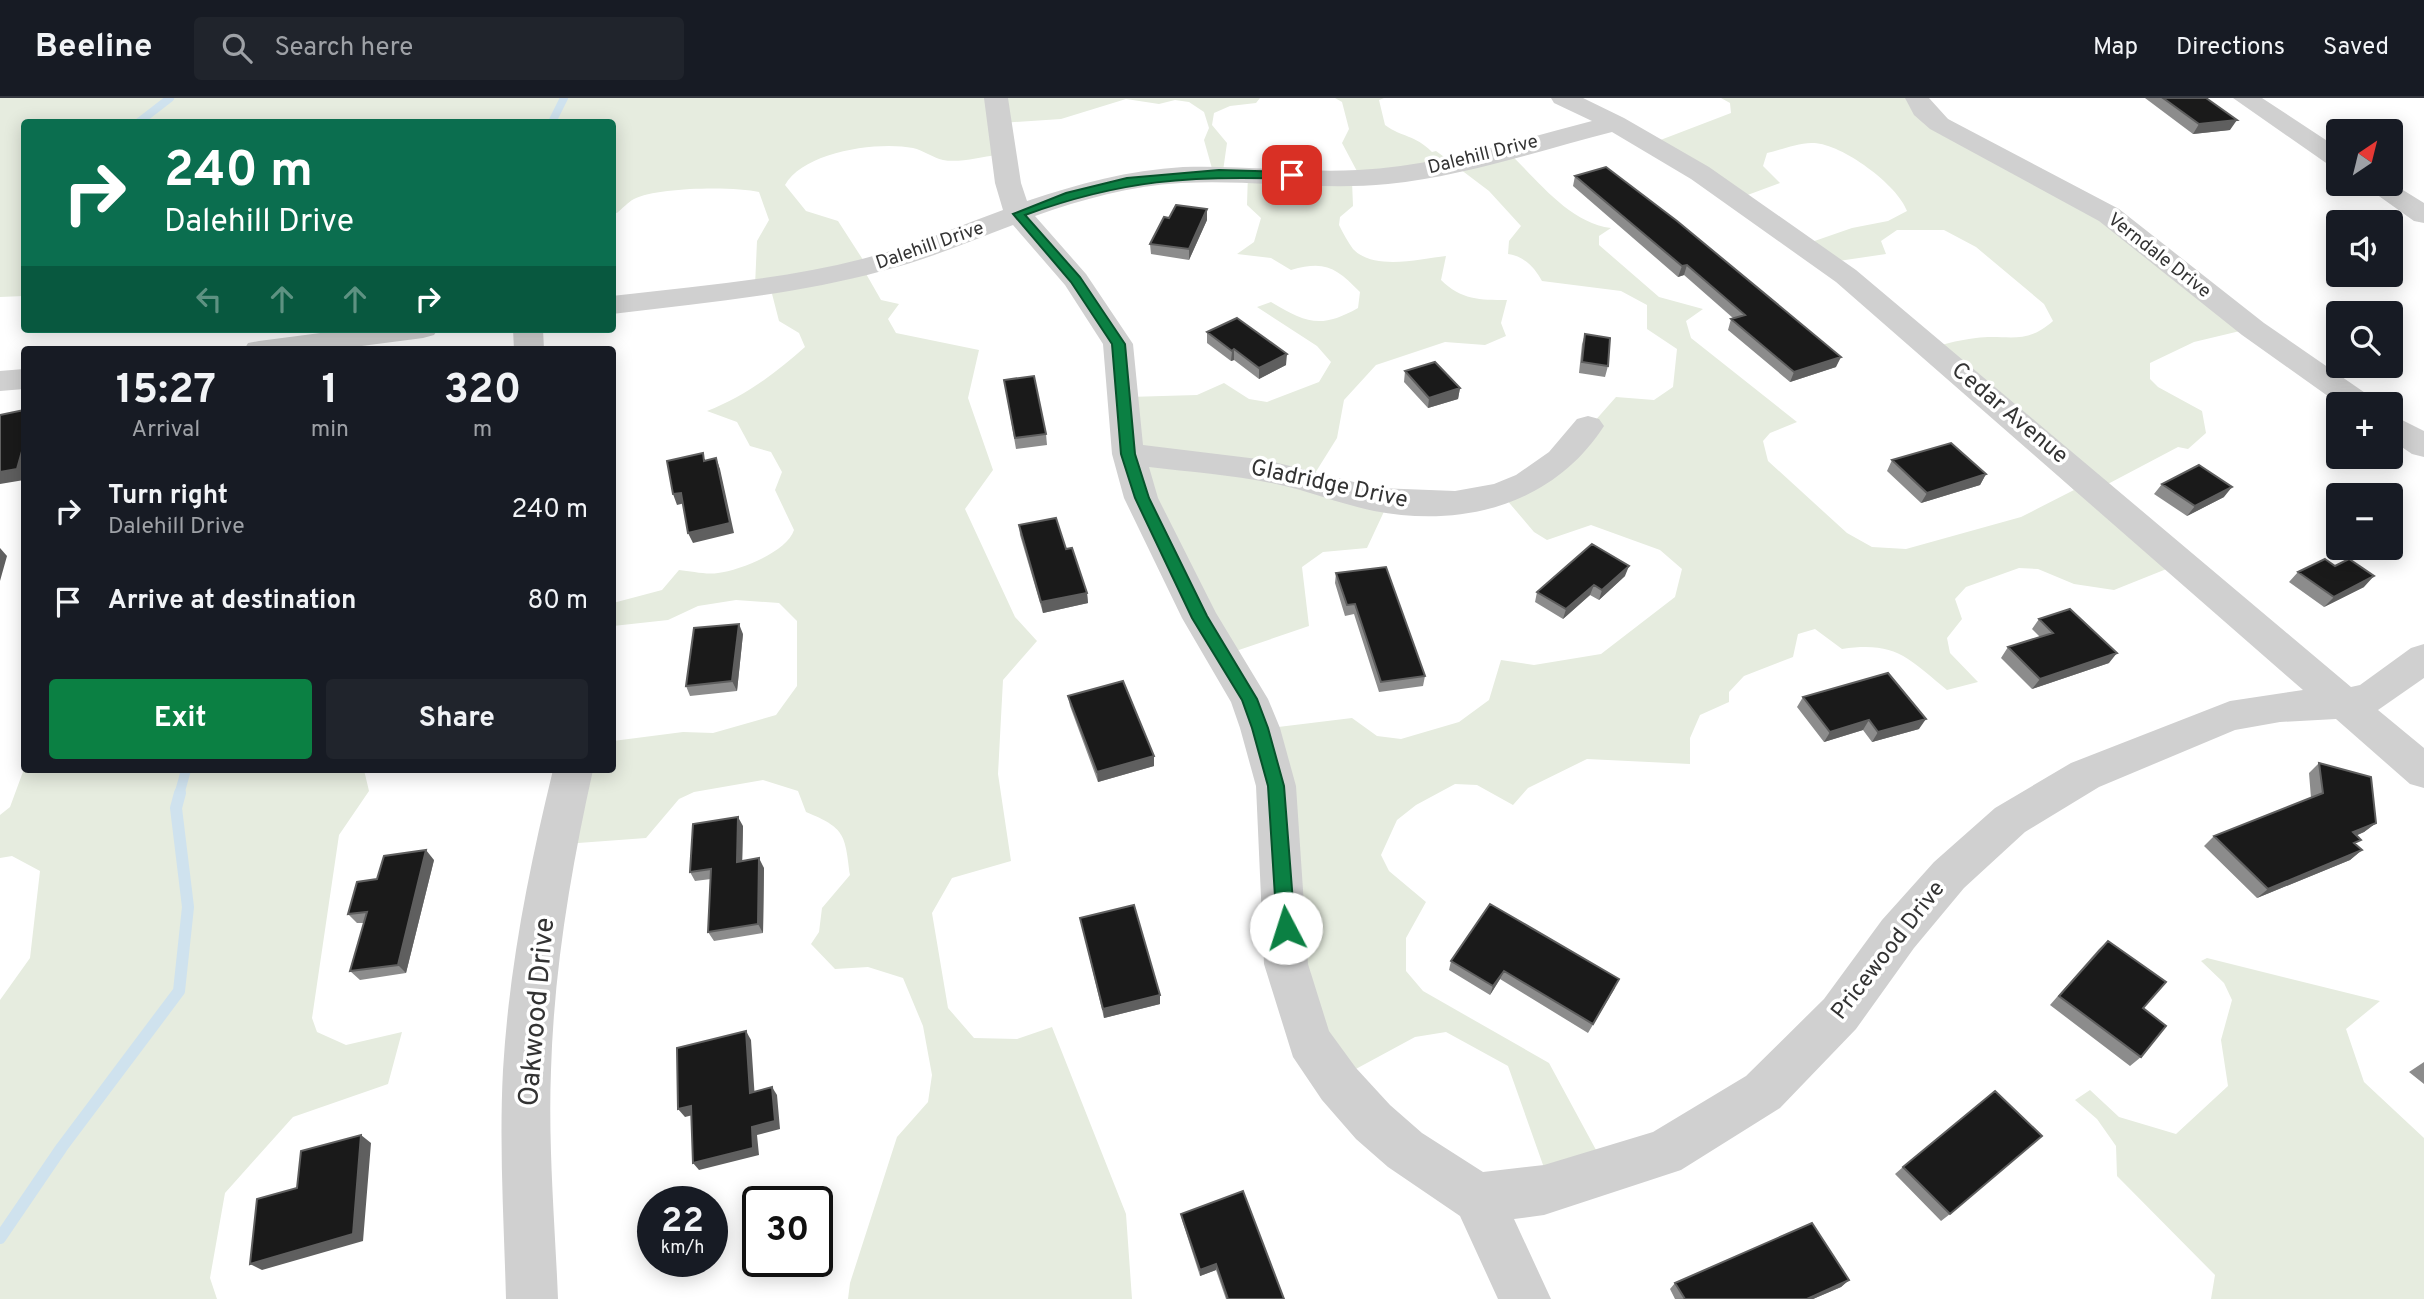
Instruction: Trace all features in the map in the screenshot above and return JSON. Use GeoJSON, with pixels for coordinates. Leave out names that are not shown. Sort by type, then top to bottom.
{"type":"FeatureCollection","features":[{"type":"Feature","properties":{"kind":"street"},"geometry":{"type":"LineString","coordinates":[[996,98],[1008,183],[1018,214],[1076,280],[1118,344],[1128,454],[1150,520],[1200,618],[1249,699],[1260,728],[1276,786],[1286,964],[1309,1042],[1339,1084],[1373,1122],[1405,1150],[1478,1198],[1525,1299]]}},
{"type":"Feature","properties":{"kind":"street","name":"Cedar Avenue"},"geometry":{"type":"LineString","coordinates":[[1563,98],[1615,123],[1748,204],[1846,276],[2347,703],[2424,772]]}},
{"type":"Feature","properties":{"kind":"street","name":"Verndale Drive"},"geometry":{"type":"LineString","coordinates":[[1917,98],[1923,110],[1949,130],[2109,215],[2253,330],[2343,392]]}},
{"type":"Feature","properties":{"kind":"street"},"geometry":{"type":"LineString","coordinates":[[2245,98],[2326,151]]}},
{"type":"Feature","properties":{"kind":"street","name":"Dalehill Drive"},"geometry":{"type":"LineString","coordinates":[[616,304],[836,274],[948,242],[1097,187],[1160,177],[1219,173],[1356,178],[1401,174],[1615,123]]}},
{"type":"Feature","properties":{"kind":"street"},"geometry":{"type":"LineString","coordinates":[[2394,196],[2424,215]]}},
{"type":"Feature","properties":{"kind":"street"},"geometry":{"type":"LineString","coordinates":[[290,346],[392,333]]}},
{"type":"Feature","properties":{"kind":"street"},"geometry":{"type":"LineString","coordinates":[[0,381],[21,379]]}},
{"type":"Feature","properties":{"kind":"street","name":"Gladridge Drive"},"geometry":{"type":"LineString","coordinates":[[1128,454],[1223,463],[1269,471],[1353,495],[1397,503],[1431,504],[1499,494],[1535,479],[1558,461],[1588,426]]}},
{"type":"Feature","properties":{"kind":"street"},"geometry":{"type":"LineString","coordinates":[[2403,432],[2424,446]]}},
{"type":"Feature","properties":{"kind":"street","name":"Pricewood Drive"},"geometry":{"type":"LineString","coordinates":[[1478,1198],[1544,1190],[1664,1153],[1763,1092],[1840,1014],[1890,944],[1949,875],[2010,820],[2085,775],[2230,716],[2280,707],[2347,703],[2371,697],[2424,658]]}},
{"type":"Feature","properties":{"kind":"street","name":"Oakwood Drive"},"geometry":{"type":"LineString","coordinates":[[532,1299],[527,1071],[544,922],[572,773]]}},
{"type":"Feature","properties":{"kind":"shaded area"},"geometry":{"type":"Polygon","coordinates":[[[0,98],[1260,98],[1256,103],[1230,106],[1214,113],[1212,125],[1227,143],[1223,171],[1213,172],[1204,140],[1209,128],[1204,112],[1189,102],[1175,100],[1159,104],[1126,99],[1061,119],[1001,123],[997,155],[949,161],[913,148],[861,148],[808,164],[785,185],[806,211],[838,221],[867,266],[865,272],[881,300],[899,304],[888,319],[896,333],[979,350],[968,398],[993,470],[965,509],[1015,617],[1037,641],[1003,680],[998,774],[1011,861],[952,878],[932,913],[948,1008],[974,1038],[1017,1039],[1052,1027],[1126,1214],[1132,1299],[848,1299],[850,1283],[897,1137],[928,1102],[932,1075],[923,1026],[903,978],[868,967],[835,969],[811,944],[819,932],[822,908],[850,875],[841,834],[829,823],[806,812],[798,791],[763,780],[694,792],[679,799],[646,838],[551,845],[567,773],[616,773],[616,741],[683,732],[713,733],[776,715],[797,686],[797,621],[779,603],[736,600],[698,606],[668,620],[616,626],[616,602],[662,590],[679,570],[713,573],[750,564],[782,546],[794,530],[775,490],[782,472],[771,452],[750,446],[737,422],[707,411],[759,384],[805,347],[799,333],[779,321],[770,286],[755,286],[757,241],[769,220],[759,192],[715,188],[660,192],[634,199],[616,213],[616,119],[21,119],[21,296],[0,297],[0,98]]]}},
{"type":"Feature","properties":{"kind":"shaded area"},"geometry":{"type":"Polygon","coordinates":[[[1335,98],[1384,98],[1379,100],[1385,125],[1420,142],[1451,162],[1508,152],[1567,209],[1581,218],[1611,228],[1599,236],[1599,245],[1659,297],[1703,309],[1686,321],[1691,338],[1797,422],[1770,433],[1763,441],[1768,461],[1847,533],[1872,547],[1906,549],[2021,517],[2074,490],[1921,350],[1969,339],[2025,336],[2034,334],[2053,321],[2044,304],[1976,247],[1944,230],[1897,230],[1881,241],[1886,254],[1825,263],[1803,245],[1852,228],[1888,221],[1907,211],[1902,201],[1881,178],[1839,150],[1808,143],[1767,153],[1763,166],[1780,183],[1734,200],[1650,144],[1731,113],[1730,103],[1721,98],[1916,98],[2085,209],[2240,331],[2194,342],[2150,363],[2150,379],[2158,387],[2202,411],[2206,433],[2188,449],[2178,447],[2087,495],[2174,566],[2114,590],[2074,584],[2038,569],[2019,568],[1966,587],[1955,599],[1962,619],[1947,638],[1950,653],[1978,682],[1947,690],[1900,654],[1876,648],[1842,649],[1815,629],[1798,634],[1793,657],[1744,676],[1729,692],[1729,702],[1700,715],[1690,738],[1690,764],[1587,759],[1528,788],[1513,805],[1477,785],[1455,784],[1416,805],[1397,820],[1381,855],[1389,871],[1426,902],[1406,938],[1406,971],[1423,991],[1549,1063],[1602,1161],[1548,1179],[1508,1066],[1446,1032],[1415,1037],[1341,1077],[1323,1059],[1269,728],[1352,718],[1377,736],[1401,739],[1459,722],[1489,700],[1501,660],[1534,665],[1601,654],[1675,597],[1682,569],[1660,550],[1591,525],[1547,540],[1534,532],[1500,492],[1593,423],[1616,397],[1654,400],[1673,387],[1677,349],[1647,329],[1647,305],[1621,291],[1542,281],[1528,263],[1508,254],[1509,241],[1521,226],[1489,191],[1452,163],[1359,175],[1342,143],[1349,129],[1342,102],[1335,98]]]}},
{"type":"Feature","properties":{"kind":"shaded area"},"geometry":{"type":"Polygon","coordinates":[[[1248,173],[1352,181],[1353,206],[1340,217],[1339,225],[1353,249],[1362,256],[1385,262],[1446,256],[1441,280],[1448,287],[1471,298],[1507,300],[1501,323],[1506,336],[1485,345],[1445,342],[1376,365],[1344,400],[1337,438],[1312,478],[1388,503],[1367,548],[1323,552],[1302,567],[1309,626],[1227,654],[1158,532],[1128,397],[1197,395],[1224,383],[1249,399],[1267,402],[1319,382],[1331,362],[1317,346],[1257,307],[1271,302],[1304,319],[1323,321],[1358,308],[1360,292],[1330,268],[1313,266],[1291,270],[1271,258],[1237,254],[1254,242],[1261,218],[1247,205],[1248,173]]]}},
{"type":"Feature","properties":{"kind":"shaded area"},"geometry":{"type":"Polygon","coordinates":[[[23,773],[365,773],[369,791],[339,835],[312,1018],[317,1032],[346,1045],[402,1032],[388,1084],[293,1117],[225,1193],[210,1278],[217,1299],[0,1299],[0,1000],[30,958],[40,871],[12,856],[0,858],[0,815],[10,807],[23,773]]]}},
{"type":"Feature","properties":{"kind":"shaded area"},"geometry":{"type":"Polygon","coordinates":[[[2207,958],[2380,1001],[2346,1029],[2364,1082],[2424,1138],[2424,1299],[2211,1299],[2215,1275],[2117,1176],[2116,1146],[2097,1119],[2075,1100],[2090,1090],[2119,1117],[2176,1134],[2228,1086],[2221,1040],[2232,1000],[2224,983],[2201,961],[2207,958]]]}},
{"type":"Feature","properties":{"kind":"building"},"geometry":{"type":"Polygon","coordinates":[[[2163,98],[2206,98],[2237,120],[2199,124],[2163,98]]]}},
{"type":"Feature","properties":{"kind":"building"},"geometry":{"type":"Polygon","coordinates":[[[1606,167],[1677,221],[1841,357],[1794,372],[1731,319],[1745,315],[1575,176],[1606,167]]]}},
{"type":"Feature","properties":{"kind":"building"},"geometry":{"type":"Polygon","coordinates":[[[1176,205],[1207,209],[1189,249],[1150,244],[1164,217],[1169,218],[1176,205]]]}},
{"type":"Feature","properties":{"kind":"building"},"geometry":{"type":"Polygon","coordinates":[[[1237,318],[1287,354],[1259,368],[1207,332],[1237,318]]]}},
{"type":"Feature","properties":{"kind":"building"},"geometry":{"type":"Polygon","coordinates":[[[1585,334],[1610,338],[1608,366],[1582,362],[1585,334]]]}},
{"type":"Feature","properties":{"kind":"building"},"geometry":{"type":"Polygon","coordinates":[[[1435,362],[1460,388],[1429,398],[1405,371],[1435,362]]]}},
{"type":"Feature","properties":{"kind":"building"},"geometry":{"type":"Polygon","coordinates":[[[1034,376],[1046,434],[1015,438],[1004,380],[1034,376]]]}},
{"type":"Feature","properties":{"kind":"building"},"geometry":{"type":"Polygon","coordinates":[[[21,411],[21,455],[17,469],[0,472],[0,415],[21,411]]]}},
{"type":"Feature","properties":{"kind":"building"},"geometry":{"type":"Polygon","coordinates":[[[1951,443],[1986,474],[1927,493],[1892,460],[1951,443]]]}},
{"type":"Feature","properties":{"kind":"building"},"geometry":{"type":"Polygon","coordinates":[[[703,453],[704,461],[716,458],[730,523],[688,533],[681,493],[673,494],[667,461],[703,453]]]}},
{"type":"Feature","properties":{"kind":"building"},"geometry":{"type":"Polygon","coordinates":[[[2199,465],[2232,487],[2195,506],[2162,484],[2199,465]]]}},
{"type":"Feature","properties":{"kind":"building"},"geometry":{"type":"Polygon","coordinates":[[[1056,518],[1066,549],[1072,548],[1087,593],[1041,602],[1019,525],[1056,518]]]}},
{"type":"Feature","properties":{"kind":"building"},"geometry":{"type":"Polygon","coordinates":[[[1592,544],[1629,566],[1602,590],[1594,585],[1566,609],[1537,592],[1592,544]]]}},
{"type":"Feature","properties":{"kind":"building"},"geometry":{"type":"Polygon","coordinates":[[[2325,559],[2335,566],[2350,560],[2374,576],[2334,597],[2298,572],[2325,559]]]}},
{"type":"Feature","properties":{"kind":"building"},"geometry":{"type":"Polygon","coordinates":[[[1386,567],[1425,676],[1381,682],[1355,604],[1347,605],[1336,573],[1386,567]]]}},
{"type":"Feature","properties":{"kind":"building"},"geometry":{"type":"Polygon","coordinates":[[[2070,609],[2117,653],[2040,679],[2008,647],[2053,633],[2039,619],[2070,609]]]}},
{"type":"Feature","properties":{"kind":"building"},"geometry":{"type":"Polygon","coordinates":[[[739,624],[732,681],[686,686],[694,628],[739,624]]]}},
{"type":"Feature","properties":{"kind":"building"},"geometry":{"type":"Polygon","coordinates":[[[1888,673],[1926,719],[1878,732],[1869,720],[1830,732],[1803,697],[1888,673]]]}},
{"type":"Feature","properties":{"kind":"building"},"geometry":{"type":"Polygon","coordinates":[[[1123,681],[1154,756],[1097,772],[1068,696],[1123,681]]]}},
{"type":"Feature","properties":{"kind":"building"},"geometry":{"type":"Polygon","coordinates":[[[2319,763],[2371,777],[2376,823],[2353,832],[2361,840],[2354,843],[2362,850],[2268,889],[2214,836],[2323,793],[2319,763]]]}},
{"type":"Feature","properties":{"kind":"building"},"geometry":{"type":"Polygon","coordinates":[[[738,817],[737,862],[759,858],[758,924],[708,932],[711,869],[690,872],[693,824],[738,817]]]}},
{"type":"Feature","properties":{"kind":"building"},"geometry":{"type":"Polygon","coordinates":[[[426,850],[398,965],[350,971],[367,912],[348,914],[357,882],[377,879],[384,856],[426,850]]]}},
{"type":"Feature","properties":{"kind":"building"},"geometry":{"type":"Polygon","coordinates":[[[1490,904],[1619,979],[1593,1024],[1504,971],[1493,986],[1451,961],[1490,904]]]}},
{"type":"Feature","properties":{"kind":"building"},"geometry":{"type":"Polygon","coordinates":[[[1134,905],[1160,995],[1103,1009],[1080,918],[1134,905]]]}},
{"type":"Feature","properties":{"kind":"building"},"geometry":{"type":"Polygon","coordinates":[[[2108,941],[2166,982],[2143,1008],[2166,1026],[2141,1057],[2059,996],[2108,941]]]}},
{"type":"Feature","properties":{"kind":"building"},"geometry":{"type":"Polygon","coordinates":[[[746,1031],[750,1093],[772,1087],[775,1121],[752,1127],[753,1148],[693,1163],[691,1106],[678,1109],[677,1048],[746,1031]]]}},
{"type":"Feature","properties":{"kind":"building"},"geometry":{"type":"Polygon","coordinates":[[[1995,1091],[2042,1136],[1950,1214],[1903,1167],[1995,1091]]]}},
{"type":"Feature","properties":{"kind":"building"},"geometry":{"type":"Polygon","coordinates":[[[361,1135],[353,1234],[250,1264],[257,1199],[297,1188],[301,1151],[361,1135]]]}},
{"type":"Feature","properties":{"kind":"building"},"geometry":{"type":"Polygon","coordinates":[[[1243,1191],[1284,1299],[1228,1299],[1216,1264],[1200,1270],[1181,1214],[1243,1191]]]}},
{"type":"Feature","properties":{"kind":"building"},"geometry":{"type":"Polygon","coordinates":[[[1812,1223],[1849,1280],[1807,1299],[1685,1299],[1675,1283],[1812,1223]]]}},
{"type":"Feature","properties":{"kind":"waterway"},"geometry":{"type":"LineString","coordinates":[[143,119],[170,98]]}},
{"type":"Feature","properties":{"kind":"waterway"},"geometry":{"type":"LineString","coordinates":[[554,119],[564,98]]}},
{"type":"Feature","properties":{"kind":"waterway"},"geometry":{"type":"LineString","coordinates":[[179,795],[185,773]]}},
{"type":"Feature","properties":{"kind":"waterway"},"geometry":{"type":"LineString","coordinates":[[0,1238],[62,1147],[179,991],[188,907],[176,808],[180,793]]}},
{"type":"Feature","properties":{"kind":"route"},"geometry":{"type":"LineString","coordinates":[[1286,928],[1276,786],[1260,728],[1249,699],[1200,618],[1150,520],[1128,454],[1122,364],[1118,344],[1076,280],[1018,214],[1070,195],[1127,181],[1219,173],[1292,175]]}}]}
